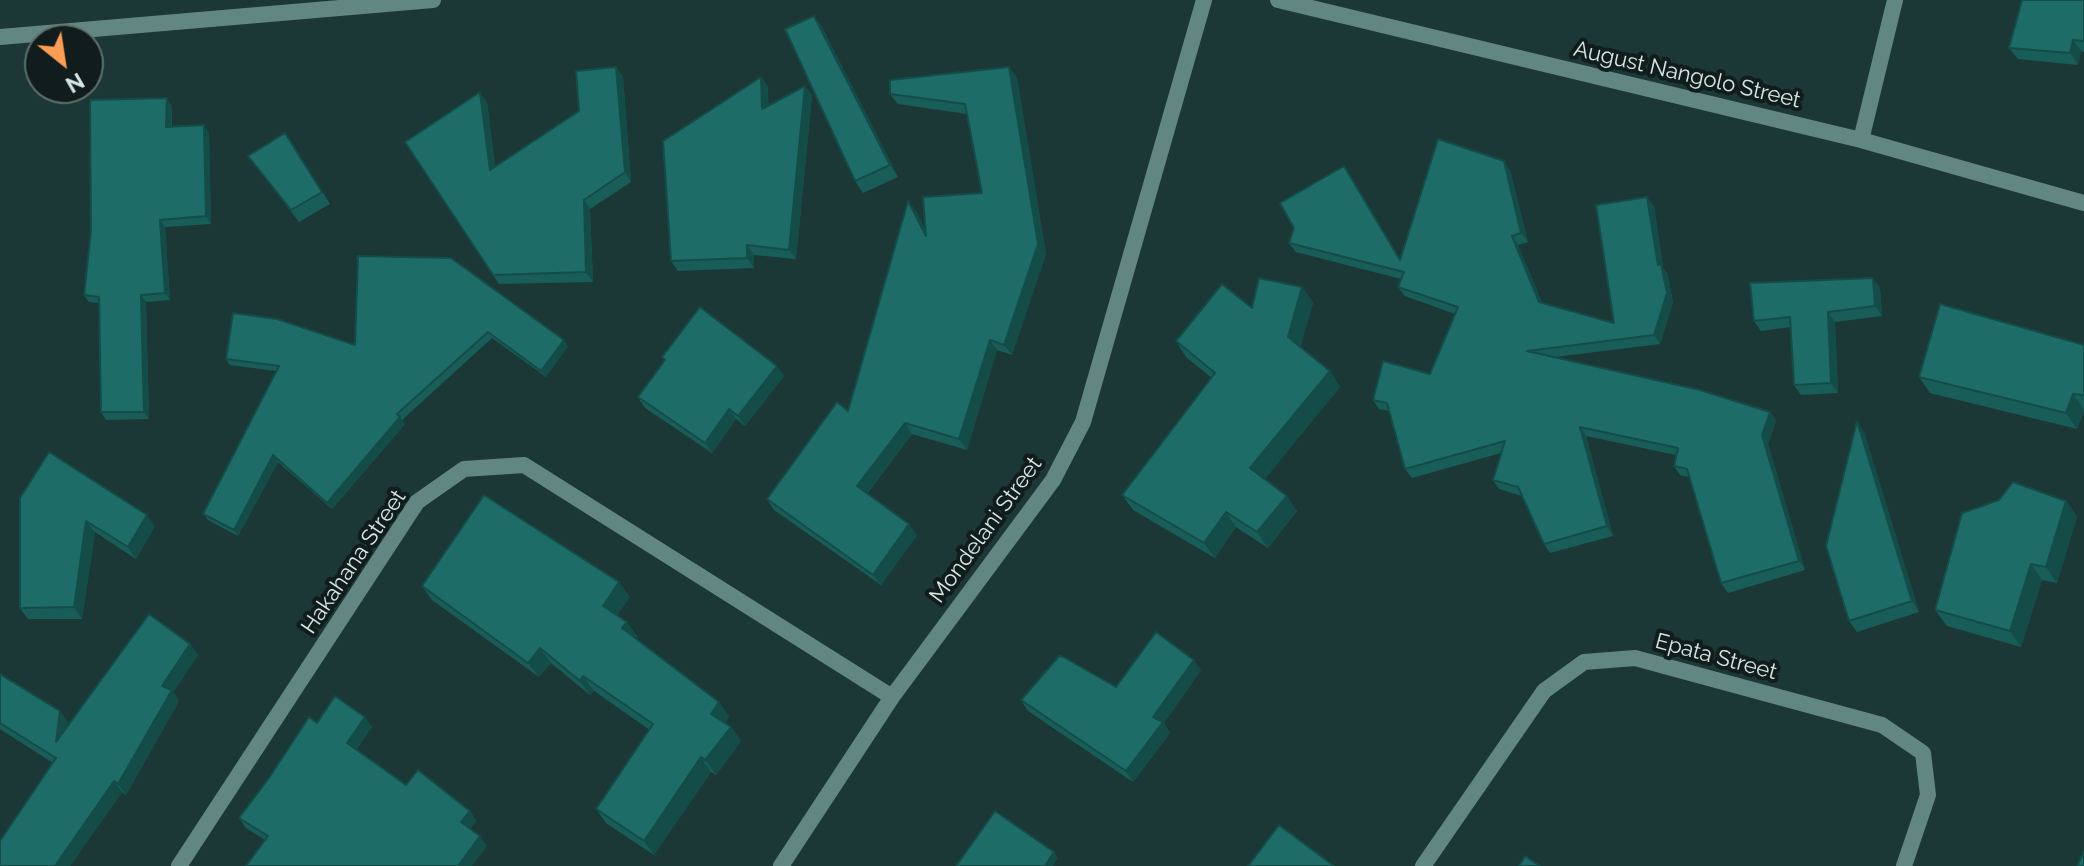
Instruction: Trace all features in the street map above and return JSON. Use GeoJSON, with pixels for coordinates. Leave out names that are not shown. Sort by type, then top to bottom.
{"type":"FeatureCollection","features":[{"type":"Feature","properties":{"kind":"street"},"geometry":{"type":"LineString","coordinates":[[0,37],[433,0]]}},
{"type":"Feature","properties":{"kind":"street","name":"Mondelani Street"},"geometry":{"type":"LineString","coordinates":[[781,866],[892,697],[1053,480],[1083,422],[1204,0]]}},
{"type":"Feature","properties":{"kind":"street","name":"August Nangolo Street"},"geometry":{"type":"LineString","coordinates":[[1278,0],[1861,140],[2084,203]]}},
{"type":"Feature","properties":{"kind":"street"},"geometry":{"type":"LineString","coordinates":[[1861,140],[1895,0]]}},
{"type":"Feature","properties":{"kind":"street","name":"Hakahana Street"},"geometry":{"type":"LineString","coordinates":[[179,866],[417,502],[464,469],[524,465],[892,697]]}},
{"type":"Feature","properties":{"kind":"street","name":"Epata Street"},"geometry":{"type":"LineString","coordinates":[[1423,866],[1544,691],[1584,662],[1635,658],[1882,725],[1923,753],[1928,795],[1904,866]]}},
{"type":"Feature","properties":{"kind":"building"},"geometry":{"type":"Polygon","coordinates":[[[2022,0],[2084,0],[2084,41],[2073,40],[2070,53],[2009,48],[2022,0]]]}},
{"type":"Feature","properties":{"kind":"building"},"geometry":{"type":"Polygon","coordinates":[[[814,16],[890,165],[855,181],[785,29],[814,16]]]}},
{"type":"Feature","properties":{"kind":"building"},"geometry":{"type":"Polygon","coordinates":[[[616,67],[625,172],[584,200],[586,272],[493,275],[405,142],[480,92],[490,170],[579,111],[576,71],[616,67]]]}},
{"type":"Feature","properties":{"kind":"building"},"geometry":{"type":"Polygon","coordinates":[[[1009,67],[1038,244],[1004,345],[990,340],[959,439],[905,423],[857,486],[909,524],[873,575],[767,499],[837,402],[848,411],[908,201],[926,236],[923,197],[982,193],[965,104],[890,94],[890,80],[1009,67]]]}},
{"type":"Feature","properties":{"kind":"building"},"geometry":{"type":"Polygon","coordinates":[[[761,77],[762,109],[805,86],[789,250],[747,245],[747,258],[671,261],[663,141],[761,77]]]}},
{"type":"Feature","properties":{"kind":"building"},"geometry":{"type":"Polygon","coordinates":[[[167,98],[166,127],[204,125],[206,216],[160,220],[165,293],[141,295],[144,412],[101,412],[99,297],[84,295],[91,231],[90,104],[104,104],[104,100],[167,98]]]}},
{"type":"Feature","properties":{"kind":"building"},"geometry":{"type":"Polygon","coordinates":[[[285,133],[322,192],[291,210],[248,156],[285,133]]]}},
{"type":"Feature","properties":{"kind":"building"},"geometry":{"type":"Polygon","coordinates":[[[1438,139],[1504,161],[1521,233],[1512,236],[1539,302],[1614,323],[1596,205],[1647,197],[1658,265],[1661,264],[1667,293],[1654,335],[1527,351],[1700,390],[1770,412],[1762,435],[1799,561],[1721,583],[1687,469],[1674,466],[1678,448],[1580,427],[1607,526],[1544,544],[1518,487],[1493,480],[1505,441],[1405,469],[1387,403],[1373,400],[1383,361],[1430,374],[1458,307],[1398,287],[1404,272],[1289,243],[1294,228],[1280,203],[1344,166],[1400,260],[1438,139]]]}},
{"type":"Feature","properties":{"kind":"building"},"geometry":{"type":"Polygon","coordinates":[[[358,256],[451,258],[564,340],[541,371],[488,332],[397,414],[400,417],[327,503],[273,455],[234,530],[203,514],[279,366],[226,359],[233,313],[277,319],[355,345],[358,256]]]}},
{"type":"Feature","properties":{"kind":"building"},"geometry":{"type":"Polygon","coordinates":[[[1259,278],[1302,287],[1288,337],[1330,371],[1250,468],[1287,496],[1257,532],[1226,512],[1204,543],[1122,495],[1215,373],[1176,341],[1222,284],[1252,308],[1259,278]]]}},
{"type":"Feature","properties":{"kind":"building"},"geometry":{"type":"Polygon","coordinates":[[[1873,278],[1875,306],[1828,312],[1831,383],[1794,385],[1790,317],[1754,321],[1750,283],[1873,278]]]}},
{"type":"Feature","properties":{"kind":"building"},"geometry":{"type":"Polygon","coordinates":[[[1940,304],[2084,345],[2084,395],[2073,394],[2066,413],[1919,377],[1940,304]]]}},
{"type":"Feature","properties":{"kind":"building"},"geometry":{"type":"Polygon","coordinates":[[[700,307],[777,366],[738,416],[729,409],[705,443],[638,397],[665,360],[662,357],[700,307]]]}},
{"type":"Feature","properties":{"kind":"building"},"geometry":{"type":"Polygon","coordinates":[[[1857,421],[1912,601],[1849,621],[1826,546],[1857,421]]]}},
{"type":"Feature","properties":{"kind":"building"},"geometry":{"type":"Polygon","coordinates":[[[49,452],[147,515],[128,547],[86,521],[74,607],[20,608],[20,498],[49,452]]]}},
{"type":"Feature","properties":{"kind":"building"},"geometry":{"type":"Polygon","coordinates":[[[2013,482],[2066,501],[2046,567],[2031,564],[2010,631],[1935,610],[1962,513],[1999,500],[2013,482]]]}},
{"type":"Feature","properties":{"kind":"building"},"geometry":{"type":"Polygon","coordinates":[[[484,495],[619,582],[603,606],[627,622],[622,628],[719,702],[711,714],[731,727],[705,760],[701,757],[644,841],[596,809],[653,724],[583,676],[580,681],[540,648],[528,663],[422,586],[484,495]]]}},
{"type":"Feature","properties":{"kind":"building"},"geometry":{"type":"Polygon","coordinates":[[[149,614],[190,644],[162,686],[172,690],[118,784],[114,781],[55,866],[0,866],[0,841],[56,758],[0,723],[0,674],[60,711],[56,742],[149,614]]]}},
{"type":"Feature","properties":{"kind":"building"},"geometry":{"type":"Polygon","coordinates":[[[1156,632],[1194,660],[1153,717],[1163,722],[1126,771],[1021,700],[1060,655],[1116,687],[1156,632]]]}},
{"type":"Feature","properties":{"kind":"building"},"geometry":{"type":"Polygon","coordinates":[[[335,696],[365,717],[347,743],[406,785],[418,770],[470,811],[461,822],[480,836],[458,866],[246,866],[268,836],[239,818],[309,717],[317,723],[335,696]]]}},
{"type":"Feature","properties":{"kind":"building"},"geometry":{"type":"Polygon","coordinates":[[[995,811],[1054,852],[1045,866],[956,866],[995,811]]]}},
{"type":"Feature","properties":{"kind":"building"},"geometry":{"type":"Polygon","coordinates":[[[1279,825],[1334,866],[1248,866],[1279,825]]]}},
{"type":"Feature","properties":{"kind":"building"},"geometry":{"type":"Polygon","coordinates":[[[2084,852],[2084,866],[2077,866],[2084,852]]]}},
{"type":"Feature","properties":{"kind":"building"},"geometry":{"type":"Polygon","coordinates":[[[1525,856],[1540,866],[1519,866],[1525,856]]]}}]}
